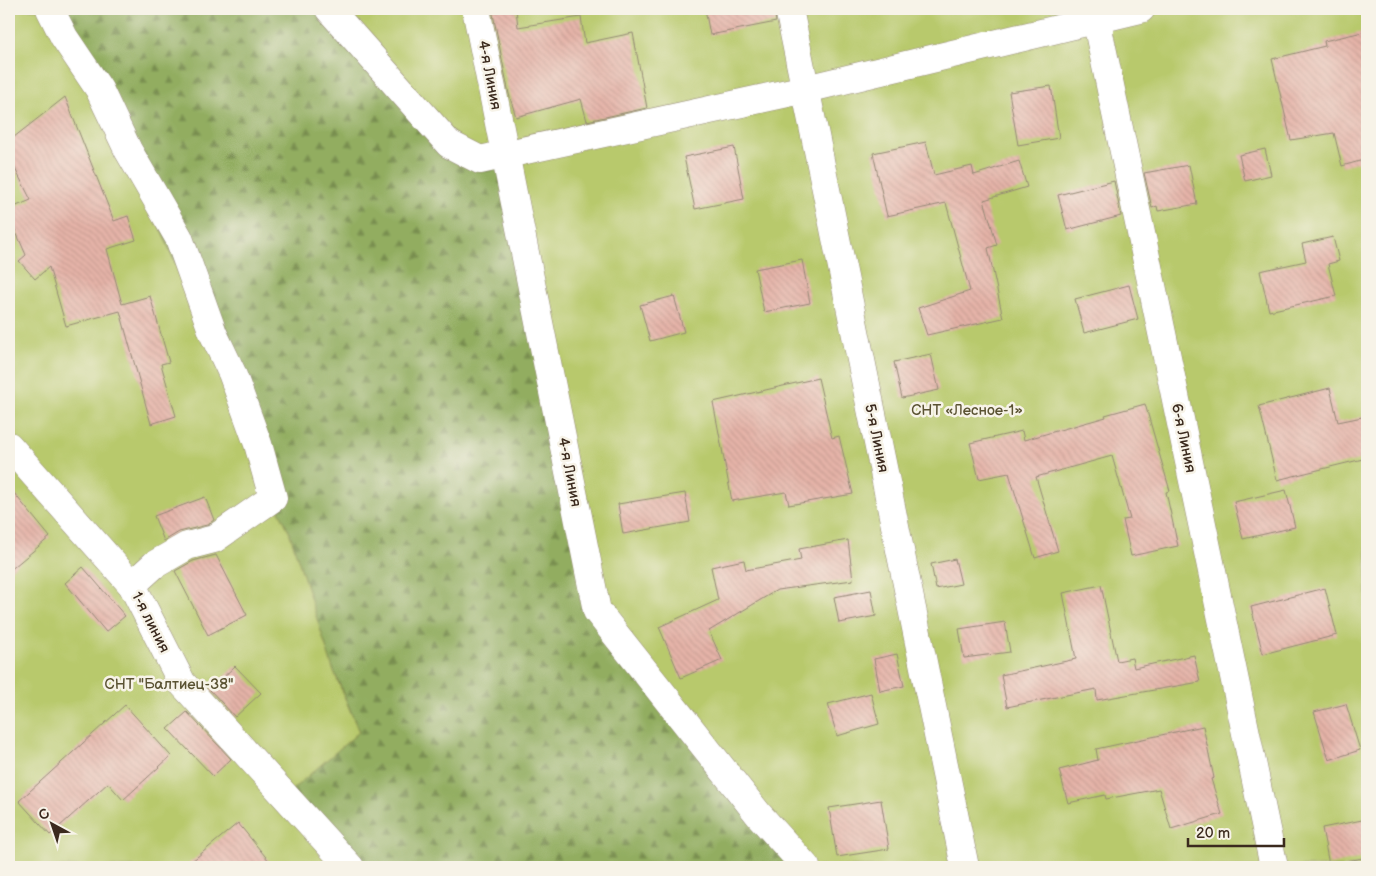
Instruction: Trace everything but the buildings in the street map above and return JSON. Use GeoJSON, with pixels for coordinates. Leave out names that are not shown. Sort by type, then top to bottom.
{"type":"FeatureCollection","features":[{"type":"Feature","properties":{"kind":"street"},"geometry":{"type":"LineString","coordinates":[[50,9],[64,37],[99,89],[128,150],[179,238],[213,333],[232,374],[258,444],[273,498],[214,539],[187,546],[154,564],[132,586]]}},
{"type":"Feature","properties":{"kind":"street"},"geometry":{"type":"LineString","coordinates":[[329,9],[449,144],[480,160],[806,89],[1095,14],[1141,9]]}},
{"type":"Feature","properties":{"kind":"street","name":"4-я Линия"},"geometry":{"type":"LineString","coordinates":[[476,9],[598,611],[759,815],[806,867]]}},
{"type":"Feature","properties":{"kind":"street","name":"5-я Линия"},"geometry":{"type":"LineString","coordinates":[[789,9],[965,867]]}},
{"type":"Feature","properties":{"kind":"street","name":"6-я Линия"},"geometry":{"type":"LineString","coordinates":[[1095,14],[1274,867]]}},
{"type":"Feature","properties":{"kind":"street","name":"1-я линия"},"geometry":{"type":"LineString","coordinates":[[9,446],[132,586],[182,683],[350,867]]}},
{"type":"Feature","properties":{"kind":"green space","name":"СНТ \"Балтиец-38\""},"geometry":{"type":"Polygon","coordinates":[[[9,9],[50,9],[128,150],[273,498],[289,531],[333,669],[359,732],[285,796],[351,867],[9,867],[9,9]]]}},
{"type":"Feature","properties":{"kind":"green space"},"geometry":{"type":"Polygon","coordinates":[[[50,9],[331,9],[506,155],[807,867],[351,867],[285,796],[359,731],[333,669],[273,498],[50,9]]]}},
{"type":"Feature","properties":{"kind":"green space","name":"СНТ «Лесное-1»"},"geometry":{"type":"Polygon","coordinates":[[[331,9],[1367,9],[1367,867],[807,867],[597,611],[506,155],[480,160],[331,9]]]}}]}
